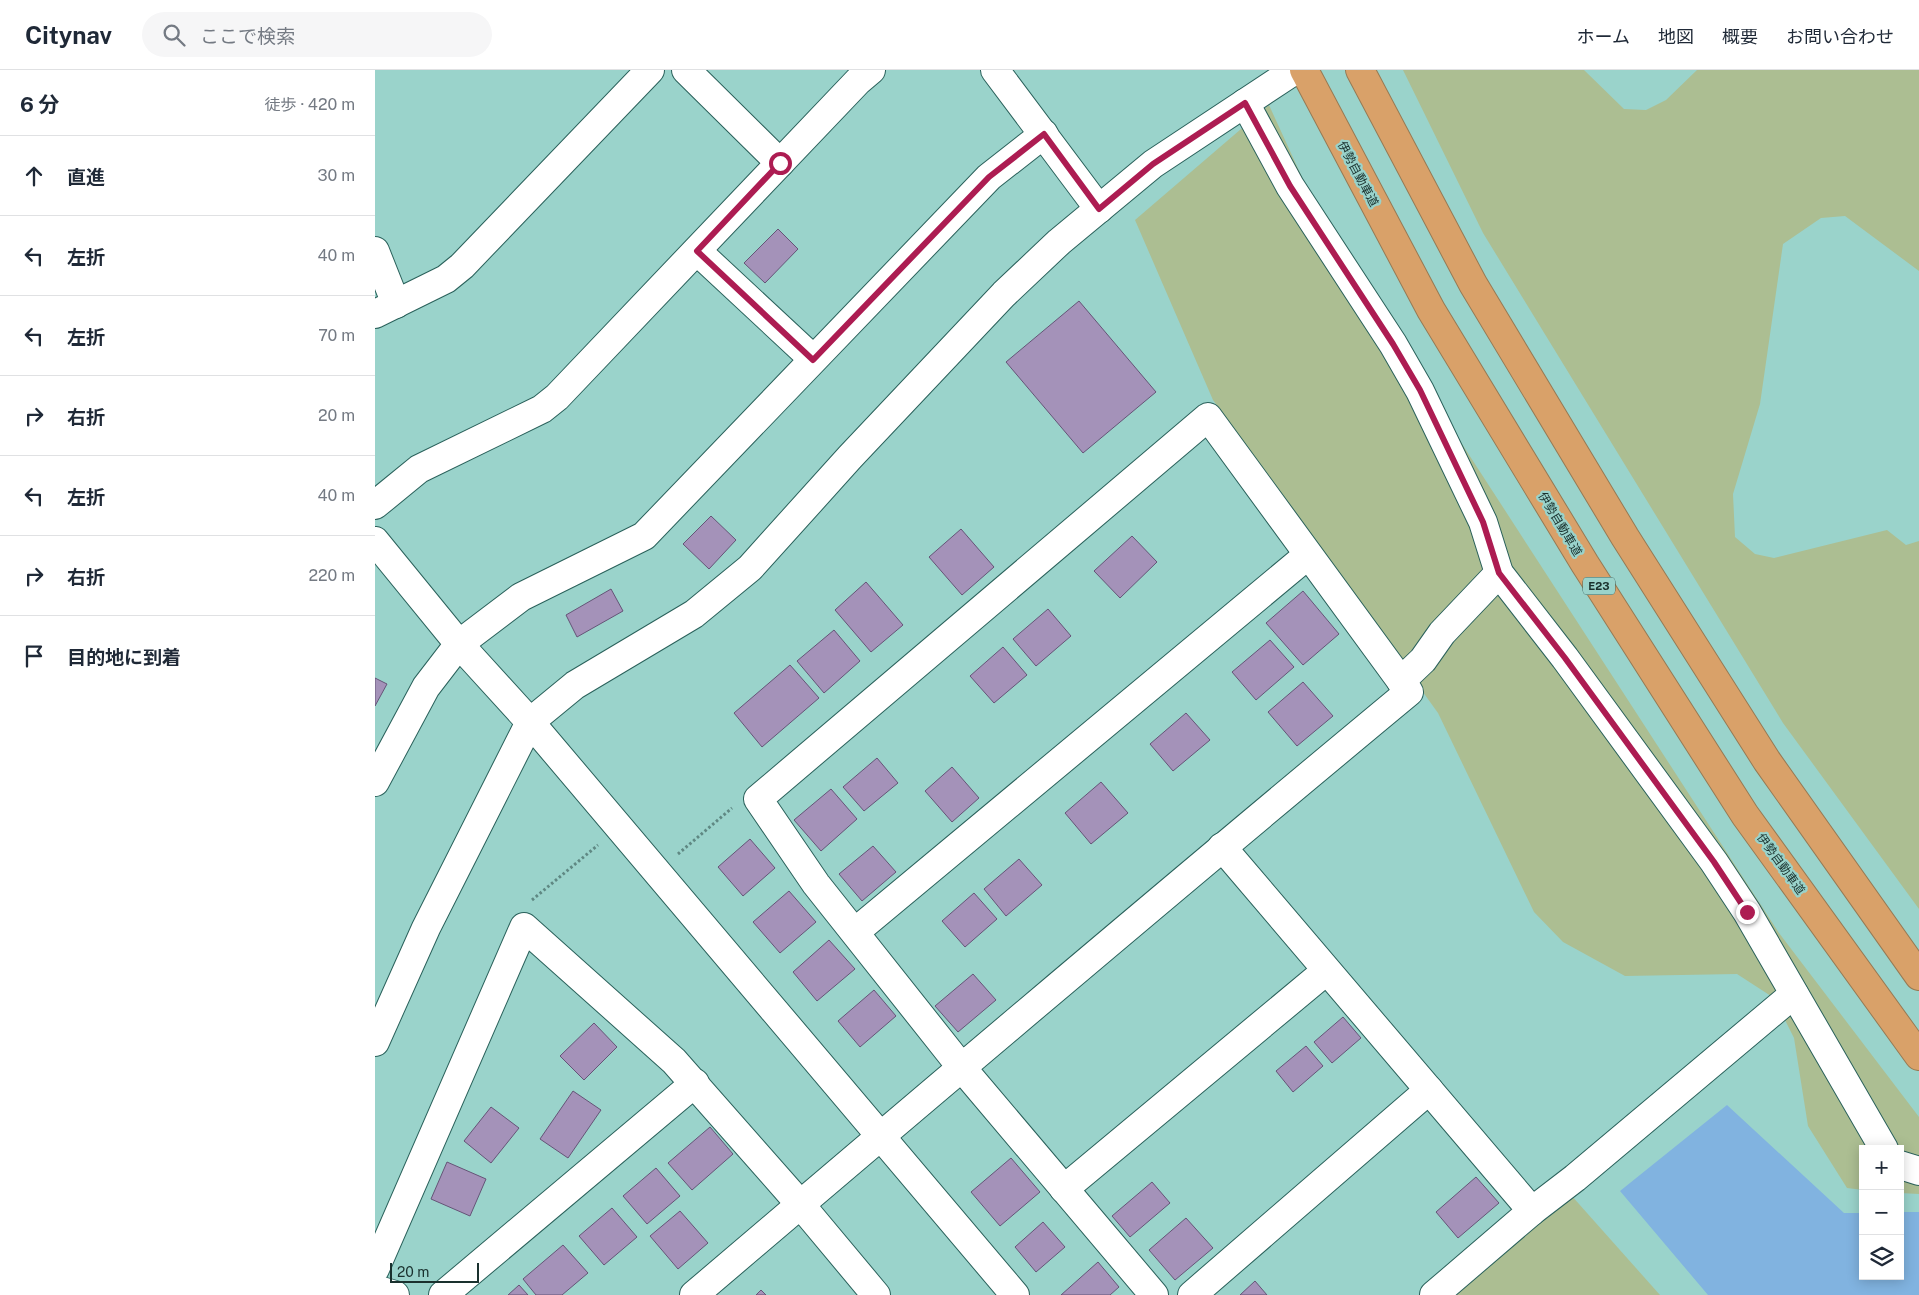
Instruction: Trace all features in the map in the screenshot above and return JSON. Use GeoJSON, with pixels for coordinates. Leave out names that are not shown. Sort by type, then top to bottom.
{"type":"FeatureCollection","features":[{"type":"Feature","properties":{"kind":"highway"},"geometry":{"type":"LineString","coordinates":[[1360,70],[1473,284],[1625,537],[1767,761],[1919,976]]}},
{"type":"Feature","properties":{"kind":"highway","name":"伊勢自動車道"},"geometry":{"type":"LineString","coordinates":[[1310,81],[1431,310],[1585,564],[1745,815],[1919,1056]]}},
{"type":"Feature","properties":{"kind":"street"},"geometry":{"type":"LineString","coordinates":[[375,251],[386,309],[446,279],[462,266],[650,70]]}},
{"type":"Feature","properties":{"kind":"street"},"geometry":{"type":"LineString","coordinates":[[686,70],[780,163]]}},
{"type":"Feature","properties":{"kind":"street"},"geometry":{"type":"LineString","coordinates":[[375,505],[404,480],[419,470],[542,409],[557,397],[858,81],[871,70]]}},
{"type":"Feature","properties":{"kind":"street"},"geometry":{"type":"LineString","coordinates":[[995,70],[1099,209]]}},
{"type":"Feature","properties":{"kind":"street"},"geometry":{"type":"LineString","coordinates":[[375,1042],[426,928],[530,722],[575,686],[694,614],[750,568],[850,457],[1004,294],[1059,242],[1153,164],[1260,87],[1295,70]]}},
{"type":"Feature","properties":{"kind":"street"},"geometry":{"type":"LineString","coordinates":[[1260,87],[1290,186],[1393,344],[1420,390],[1483,522],[1499,573],[1565,658],[1714,862],[1747,912],[1881,1145]]}},
{"type":"Feature","properties":{"kind":"street"},"geometry":{"type":"LineString","coordinates":[[375,782],[426,687],[459,644],[521,597],[644,536],[989,177],[1044,134]]}},
{"type":"Feature","properties":{"kind":"street"},"geometry":{"type":"LineString","coordinates":[[697,251],[813,360]]}},
{"type":"Feature","properties":{"kind":"street"},"geometry":{"type":"LineString","coordinates":[[694,1295],[880,1135],[962,1068],[1409,692],[1307,555],[1208,417],[758,799],[816,884],[962,1068],[1154,1295]]}},
{"type":"Feature","properties":{"kind":"street"},"geometry":{"type":"LineString","coordinates":[[375,541],[459,644],[530,722],[1015,1295]]}},
{"type":"Feature","properties":{"kind":"street"},"geometry":{"type":"LineString","coordinates":[[855,932],[1307,555]]}},
{"type":"Feature","properties":{"kind":"street"},"geometry":{"type":"LineString","coordinates":[[1401,681],[1423,660],[1442,633],[1499,573]]}},
{"type":"Feature","properties":{"kind":"street"},"geometry":{"type":"LineString","coordinates":[[1222,848],[1532,1211]]}},
{"type":"Feature","properties":{"kind":"street"},"geometry":{"type":"LineString","coordinates":[[375,1269],[524,927],[674,1061],[800,1204],[876,1295]]}},
{"type":"Feature","properties":{"kind":"street"},"geometry":{"type":"LineString","coordinates":[[1064,1189],[1326,971]]}},
{"type":"Feature","properties":{"kind":"street"},"geometry":{"type":"LineString","coordinates":[[1433,1295],[1794,994]]}},
{"type":"Feature","properties":{"kind":"street"},"geometry":{"type":"LineString","coordinates":[[443,1295],[695,1083]]}},
{"type":"Feature","properties":{"kind":"street"},"geometry":{"type":"LineString","coordinates":[[1192,1295],[1429,1090]]}},
{"type":"Feature","properties":{"kind":"street"},"geometry":{"type":"LineString","coordinates":[[1904,1166],[1919,1172]]}},
{"type":"Feature","properties":{"kind":"street"},"geometry":{"type":"LineString","coordinates":[[375,1289],[395,1295]]}},
{"type":"Feature","properties":{"kind":"path"},"geometry":{"type":"LineString","coordinates":[[672,859],[742,800],[758,799]]}},
{"type":"Feature","properties":{"kind":"path"},"geometry":{"type":"LineString","coordinates":[[524,927],[524,906],[604,840]]}},
{"type":"Feature","properties":{"kind":"green space"},"geometry":{"type":"Polygon","coordinates":[[[1403,70],[1584,70],[1624,109],[1646,110],[1666,100],[1697,70],[1919,70],[1919,271],[1845,216],[1821,218],[1783,244],[1760,404],[1733,494],[1735,537],[1755,554],[1774,558],[1887,530],[1906,545],[1919,541],[1919,909],[1783,723],[1483,233],[1403,70]]]}},
{"type":"Feature","properties":{"kind":"green space"},"geometry":{"type":"Polygon","coordinates":[[[1269,105],[1333,245],[1779,933],[1919,1117],[1919,1194],[1904,1193],[1904,1145],[1859,1145],[1859,1190],[1847,1188],[1808,1126],[1794,1038],[1774,998],[1737,974],[1625,976],[1563,942],[1534,912],[1438,713],[1213,400],[1135,220],[1269,105]]]}},
{"type":"Feature","properties":{"kind":"green space"},"geometry":{"type":"Polygon","coordinates":[[[1571,1195],[1660,1295],[1454,1295],[1571,1195]]]}},
{"type":"Feature","properties":{"kind":"water"},"geometry":{"type":"Polygon","coordinates":[[[1727,1105],[1844,1213],[1859,1213],[1859,1280],[1904,1280],[1904,1212],[1919,1212],[1919,1295],[1708,1295],[1620,1191],[1727,1105]]]}},
{"type":"Feature","properties":{"kind":"building"},"geometry":{"type":"Polygon","coordinates":[[[778,229],[798,249],[765,283],[744,263],[778,229]]]}},
{"type":"Feature","properties":{"kind":"building"},"geometry":{"type":"Polygon","coordinates":[[[1079,301],[1156,392],[1083,453],[1006,362],[1079,301]]]}},
{"type":"Feature","properties":{"kind":"building"},"geometry":{"type":"Polygon","coordinates":[[[711,516],[736,540],[709,569],[683,544],[711,516]]]}},
{"type":"Feature","properties":{"kind":"building"},"geometry":{"type":"Polygon","coordinates":[[[961,529],[994,567],[962,595],[929,557],[961,529]]]}},
{"type":"Feature","properties":{"kind":"building"},"geometry":{"type":"Polygon","coordinates":[[[1132,536],[1157,562],[1120,598],[1094,571],[1132,536]]]}},
{"type":"Feature","properties":{"kind":"building"},"geometry":{"type":"Polygon","coordinates":[[[866,582],[903,625],[871,652],[835,610],[866,582]]]}},
{"type":"Feature","properties":{"kind":"building"},"geometry":{"type":"Polygon","coordinates":[[[611,589],[623,611],[577,637],[566,615],[611,589]]]}},
{"type":"Feature","properties":{"kind":"building"},"geometry":{"type":"Polygon","coordinates":[[[1303,591],[1339,634],[1303,665],[1266,623],[1303,591]]]}},
{"type":"Feature","properties":{"kind":"building"},"geometry":{"type":"Polygon","coordinates":[[[1048,609],[1071,636],[1036,666],[1013,639],[1048,609]]]}},
{"type":"Feature","properties":{"kind":"building"},"geometry":{"type":"Polygon","coordinates":[[[834,630],[860,661],[824,693],[797,661],[834,630]]]}},
{"type":"Feature","properties":{"kind":"building"},"geometry":{"type":"Polygon","coordinates":[[[1270,640],[1294,667],[1256,700],[1232,672],[1270,640]]]}},
{"type":"Feature","properties":{"kind":"building"},"geometry":{"type":"Polygon","coordinates":[[[1003,647],[1027,675],[994,703],[970,676],[1003,647]]]}},
{"type":"Feature","properties":{"kind":"building"},"geometry":{"type":"Polygon","coordinates":[[[790,665],[819,698],[762,747],[734,713],[790,665]]]}},
{"type":"Feature","properties":{"kind":"building"},"geometry":{"type":"Polygon","coordinates":[[[375,678],[387,684],[375,706],[375,678]]]}},
{"type":"Feature","properties":{"kind":"building"},"geometry":{"type":"Polygon","coordinates":[[[1303,682],[1333,716],[1297,746],[1268,712],[1303,682]]]}},
{"type":"Feature","properties":{"kind":"building"},"geometry":{"type":"Polygon","coordinates":[[[1186,713],[1210,740],[1173,771],[1150,744],[1186,713]]]}},
{"type":"Feature","properties":{"kind":"building"},"geometry":{"type":"Polygon","coordinates":[[[877,758],[898,783],[864,811],[843,787],[877,758]]]}},
{"type":"Feature","properties":{"kind":"building"},"geometry":{"type":"Polygon","coordinates":[[[952,767],[979,798],[952,822],[925,791],[952,767]]]}},
{"type":"Feature","properties":{"kind":"building"},"geometry":{"type":"Polygon","coordinates":[[[1101,782],[1128,813],[1091,844],[1065,813],[1101,782]]]}},
{"type":"Feature","properties":{"kind":"building"},"geometry":{"type":"Polygon","coordinates":[[[831,789],[857,819],[821,851],[794,820],[831,789]]]}},
{"type":"Feature","properties":{"kind":"building"},"geometry":{"type":"Polygon","coordinates":[[[750,839],[775,868],[743,896],[718,867],[750,839]]]}},
{"type":"Feature","properties":{"kind":"building"},"geometry":{"type":"Polygon","coordinates":[[[873,846],[896,872],[862,901],[839,874],[873,846]]]}},
{"type":"Feature","properties":{"kind":"building"},"geometry":{"type":"Polygon","coordinates":[[[1019,859],[1042,885],[1006,916],[984,889],[1019,859]]]}},
{"type":"Feature","properties":{"kind":"building"},"geometry":{"type":"Polygon","coordinates":[[[789,891],[816,922],[780,953],[753,922],[789,891]]]}},
{"type":"Feature","properties":{"kind":"building"},"geometry":{"type":"Polygon","coordinates":[[[974,893],[997,919],[965,947],[942,921],[974,893]]]}},
{"type":"Feature","properties":{"kind":"building"},"geometry":{"type":"Polygon","coordinates":[[[829,940],[855,969],[817,1001],[793,972],[829,940]]]}},
{"type":"Feature","properties":{"kind":"building"},"geometry":{"type":"Polygon","coordinates":[[[973,974],[996,1000],[958,1032],[935,1006],[973,974]]]}},
{"type":"Feature","properties":{"kind":"building"},"geometry":{"type":"Polygon","coordinates":[[[874,990],[896,1016],[860,1047],[838,1021],[874,990]]]}},
{"type":"Feature","properties":{"kind":"building"},"geometry":{"type":"Polygon","coordinates":[[[1343,1017],[1361,1038],[1332,1063],[1314,1042],[1343,1017]]]}},
{"type":"Feature","properties":{"kind":"building"},"geometry":{"type":"Polygon","coordinates":[[[594,1023],[617,1047],[584,1080],[560,1056],[594,1023]]]}},
{"type":"Feature","properties":{"kind":"building"},"geometry":{"type":"Polygon","coordinates":[[[1306,1046],[1323,1066],[1293,1092],[1276,1071],[1306,1046]]]}},
{"type":"Feature","properties":{"kind":"building"},"geometry":{"type":"Polygon","coordinates":[[[573,1091],[601,1110],[568,1158],[540,1139],[573,1091]]]}},
{"type":"Feature","properties":{"kind":"building"},"geometry":{"type":"Polygon","coordinates":[[[491,1107],[519,1128],[491,1163],[464,1141],[491,1107]]]}},
{"type":"Feature","properties":{"kind":"building"},"geometry":{"type":"Polygon","coordinates":[[[710,1127],[733,1154],[692,1190],[668,1163],[710,1127]]]}},
{"type":"Feature","properties":{"kind":"building"},"geometry":{"type":"Polygon","coordinates":[[[1011,1158],[1040,1192],[1000,1226],[971,1192],[1011,1158]]]}},
{"type":"Feature","properties":{"kind":"building"},"geometry":{"type":"Polygon","coordinates":[[[447,1162],[486,1179],[470,1216],[431,1199],[447,1162]]]}},
{"type":"Feature","properties":{"kind":"building"},"geometry":{"type":"Polygon","coordinates":[[[656,1168],[680,1196],[647,1224],[623,1196],[656,1168]]]}},
{"type":"Feature","properties":{"kind":"building"},"geometry":{"type":"Polygon","coordinates":[[[1476,1177],[1499,1203],[1458,1238],[1436,1212],[1476,1177]]]}},
{"type":"Feature","properties":{"kind":"building"},"geometry":{"type":"Polygon","coordinates":[[[1152,1182],[1170,1203],[1130,1237],[1112,1216],[1152,1182]]]}},
{"type":"Feature","properties":{"kind":"building"},"geometry":{"type":"Polygon","coordinates":[[[612,1208],[637,1237],[604,1265],[579,1236],[612,1208]]]}},
{"type":"Feature","properties":{"kind":"building"},"geometry":{"type":"Polygon","coordinates":[[[680,1211],[708,1243],[678,1269],[650,1236],[680,1211]]]}},
{"type":"Feature","properties":{"kind":"building"},"geometry":{"type":"Polygon","coordinates":[[[1186,1218],[1213,1248],[1175,1280],[1149,1250],[1186,1218]]]}},
{"type":"Feature","properties":{"kind":"building"},"geometry":{"type":"Polygon","coordinates":[[[1043,1222],[1065,1247],[1036,1272],[1015,1247],[1043,1222]]]}},
{"type":"Feature","properties":{"kind":"building"},"geometry":{"type":"Polygon","coordinates":[[[563,1245],[588,1273],[562,1295],[536,1295],[523,1279],[563,1245]]]}},
{"type":"Feature","properties":{"kind":"building"},"geometry":{"type":"Polygon","coordinates":[[[1098,1262],[1119,1287],[1110,1295],[1061,1295],[1098,1262]]]}},
{"type":"Feature","properties":{"kind":"building"},"geometry":{"type":"Polygon","coordinates":[[[1255,1281],[1267,1295],[1240,1295],[1255,1281]]]}},
{"type":"Feature","properties":{"kind":"building"},"geometry":{"type":"Polygon","coordinates":[[[519,1285],[528,1295],[508,1295],[519,1285]]]}},
{"type":"Feature","properties":{"kind":"building"},"geometry":{"type":"Polygon","coordinates":[[[761,1290],[766,1295],[756,1295],[761,1290]]]}},
{"type":"Feature","properties":{"kind":"route"},"geometry":{"type":"LineString","coordinates":[[780,163],[697,251],[813,360],[989,177],[1044,134],[1099,209],[1153,164],[1245,103],[1290,186],[1393,344],[1420,390],[1483,522],[1499,573],[1565,658],[1714,862],[1747,912]]}}]}
